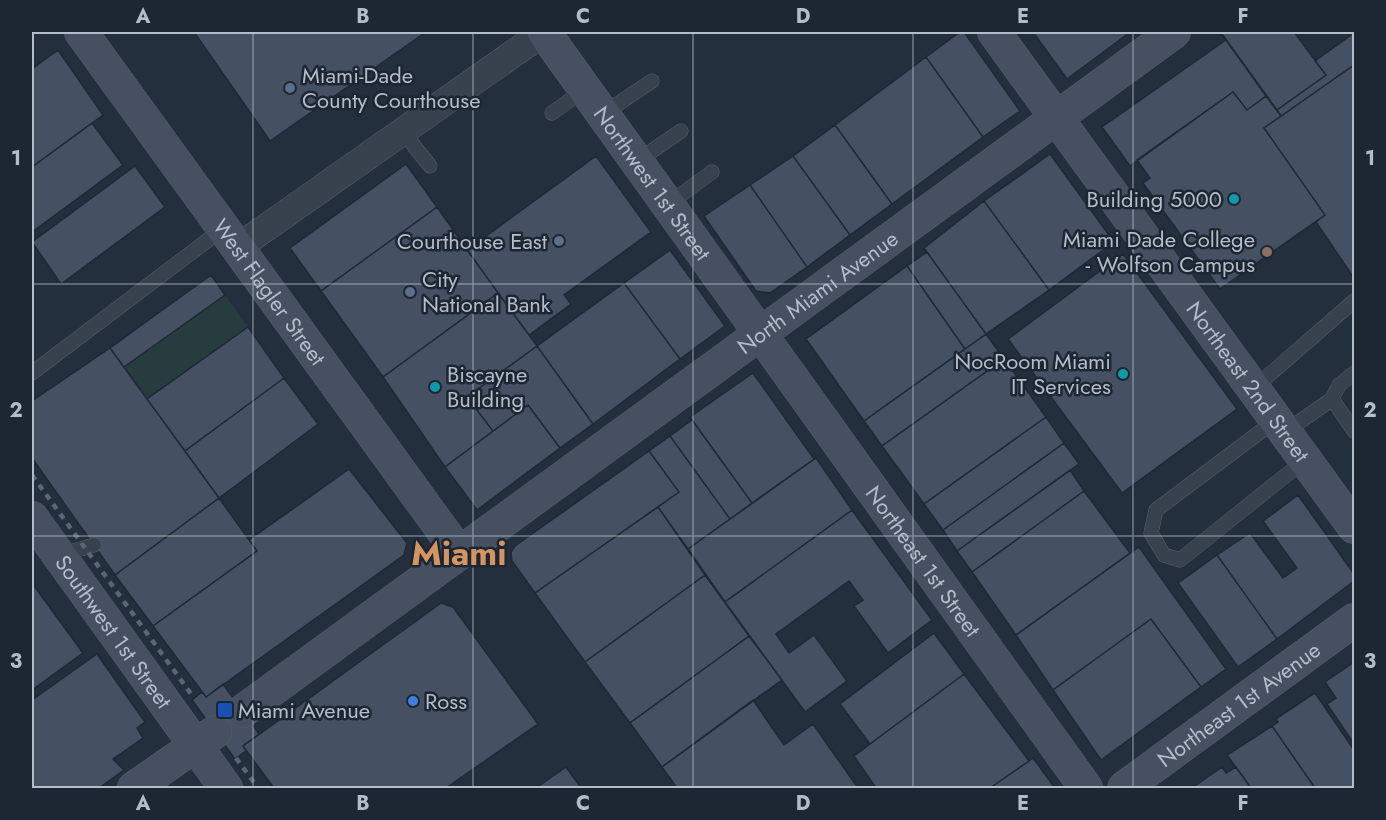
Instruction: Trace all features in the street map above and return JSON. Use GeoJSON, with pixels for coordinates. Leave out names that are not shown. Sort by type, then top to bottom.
{"type":"FeatureCollection","features":[{"type":"Feature","properties":{"kind":"main road","name":"West Flagler Street"},"geometry":{"type":"LineString","coordinates":[[81,32],[459,553]]}},
{"type":"Feature","properties":{"kind":"main road","name":"Northwest 1st Street"},"geometry":{"type":"LineString","coordinates":[[544,32],[761,334]]}},
{"type":"Feature","properties":{"kind":"main road","name":"Northeast 2nd Street"},"geometry":{"type":"LineString","coordinates":[[994,32],[1354,527]]}},
{"type":"Feature","properties":{"kind":"main road","name":"North Miami Avenue"},"geometry":{"type":"LineString","coordinates":[[243,711],[1174,32]]}},
{"type":"Feature","properties":{"kind":"main road","name":"Northeast 1st Street"},"geometry":{"type":"LineString","coordinates":[[761,334],[1086,789]]}},
{"type":"Feature","properties":{"kind":"main road","name":"Southwest 1st Street"},"geometry":{"type":"LineString","coordinates":[[32,518],[58,555],[205,739],[226,789]]}},
{"type":"Feature","properties":{"kind":"main road","name":"Northeast 1st Avenue"},"geometry":{"type":"LineString","coordinates":[[1124,789],[1354,620]]}},
{"type":"Feature","properties":{"kind":"main road"},"geometry":{"type":"LineString","coordinates":[[134,789],[205,739]]}},
{"type":"Feature","properties":{"kind":"street"},"geometry":{"type":"LineString","coordinates":[[230,238],[403,132],[544,32]]}},
{"type":"Feature","properties":{"kind":"lane"},"geometry":{"type":"LineString","coordinates":[[552,113],[594,102],[651,81]]}},
{"type":"Feature","properties":{"kind":"lane"},"geometry":{"type":"LineString","coordinates":[[637,161],[681,131]]}},
{"type":"Feature","properties":{"kind":"lane"},"geometry":{"type":"LineString","coordinates":[[403,132],[430,166]]}},
{"type":"Feature","properties":{"kind":"lane"},"geometry":{"type":"LineString","coordinates":[[668,204],[711,172]]}},
{"type":"Feature","properties":{"kind":"lane"},"geometry":{"type":"LineString","coordinates":[[36,370],[152,281],[230,238]]}},
{"type":"Feature","properties":{"kind":"lane"},"geometry":{"type":"LineString","coordinates":[[1253,388],[1354,301]]}},
{"type":"Feature","properties":{"kind":"lane"},"geometry":{"type":"LineString","coordinates":[[1305,460],[1180,560],[1164,555],[1151,534],[1156,510],[1280,426],[1332,399],[1339,385],[1354,373]]}},
{"type":"Feature","properties":{"kind":"lane"},"geometry":{"type":"LineString","coordinates":[[1332,399],[1354,431]]}},
{"type":"Feature","properties":{"kind":"lane"},"geometry":{"type":"LineString","coordinates":[[58,555],[94,545]]}},
{"type":"Feature","properties":{"kind":"green space"},"geometry":{"type":"Polygon","coordinates":[[[225,295],[248,327],[147,399],[124,367],[225,295]]]}},
{"type":"Feature","properties":{"kind":"building","name":"Miami-Dade County Courthouse"},"geometry":{"type":"Polygon","coordinates":[[[194,32],[421,32],[423,34],[270,141],[194,32]]]}},
{"type":"Feature","properties":{"kind":"building"},"geometry":{"type":"Polygon","coordinates":[[[960,32],[964,32],[1020,111],[983,137],[926,57],[960,32]]]}},
{"type":"Feature","properties":{"kind":"building"},"geometry":{"type":"Polygon","coordinates":[[[1033,32],[1128,32],[1129,33],[1067,79],[1033,32]]]}},
{"type":"Feature","properties":{"kind":"building"},"geometry":{"type":"Polygon","coordinates":[[[1226,32],[1294,32],[1326,75],[1277,110],[1222,34],[1226,32]]]}},
{"type":"Feature","properties":{"kind":"building"},"geometry":{"type":"Polygon","coordinates":[[[1354,33],[1354,65],[1281,116],[1277,110],[1326,75],[1315,61],[1354,33]]]}},
{"type":"Feature","properties":{"kind":"building"},"geometry":{"type":"Polygon","coordinates":[[[1226,40],[1266,96],[1247,110],[1233,92],[1130,166],[1102,127],[1226,40]]]}},
{"type":"Feature","properties":{"kind":"building"},"geometry":{"type":"Polygon","coordinates":[[[58,50],[103,115],[32,167],[32,69],[58,50]]]}},
{"type":"Feature","properties":{"kind":"building"},"geometry":{"type":"Polygon","coordinates":[[[926,57],[983,137],[892,204],[835,125],[926,57]]]}},
{"type":"Feature","properties":{"kind":"building"},"geometry":{"type":"Polygon","coordinates":[[[1354,65],[1354,278],[1316,222],[1325,215],[1264,128],[1354,65]]]}},
{"type":"Feature","properties":{"kind":"building","name":"Building 5000"},"geometry":{"type":"Polygon","coordinates":[[[1233,92],[1247,110],[1266,96],[1281,116],[1264,128],[1325,215],[1220,289],[1143,183],[1150,178],[1137,160],[1233,92]]]}},
{"type":"Feature","properties":{"kind":"building"},"geometry":{"type":"Polygon","coordinates":[[[92,123],[123,165],[32,232],[32,167],[92,123]]]}},
{"type":"Feature","properties":{"kind":"building"},"geometry":{"type":"Polygon","coordinates":[[[835,125],[892,204],[850,235],[793,156],[835,125]]]}},
{"type":"Feature","properties":{"kind":"building"},"geometry":{"type":"Polygon","coordinates":[[[1050,154],[1114,242],[1049,290],[984,201],[1050,154]]]}},
{"type":"Feature","properties":{"kind":"building","name":"Courthouse East"},"geometry":{"type":"Polygon","coordinates":[[[596,156],[651,232],[564,295],[571,304],[529,335],[467,250],[596,156]]]}},
{"type":"Feature","properties":{"kind":"building"},"geometry":{"type":"Polygon","coordinates":[[[793,156],[850,235],[807,267],[750,185],[793,156]]]}},
{"type":"Feature","properties":{"kind":"building"},"geometry":{"type":"Polygon","coordinates":[[[406,164],[437,207],[321,291],[290,248],[406,164]]]}},
{"type":"Feature","properties":{"kind":"building"},"geometry":{"type":"Polygon","coordinates":[[[135,166],[165,207],[61,284],[32,242],[135,166]]]}},
{"type":"Feature","properties":{"kind":"building"},"geometry":{"type":"Polygon","coordinates":[[[750,185],[807,267],[770,293],[756,291],[704,216],[750,185]]]}},
{"type":"Feature","properties":{"kind":"building"},"geometry":{"type":"Polygon","coordinates":[[[984,201],[1049,290],[986,334],[924,248],[984,201]]]}},
{"type":"Feature","properties":{"kind":"building","name":"City National Bank"},"geometry":{"type":"Polygon","coordinates":[[[437,207],[498,293],[383,377],[321,291],[437,207]]]}},
{"type":"Feature","properties":{"kind":"building"},"geometry":{"type":"Polygon","coordinates":[[[670,250],[725,326],[680,359],[624,283],[670,250]]]}},
{"type":"Feature","properties":{"kind":"building"},"geometry":{"type":"Polygon","coordinates":[[[927,252],[986,334],[965,349],[907,266],[927,252]]]}},
{"type":"Feature","properties":{"kind":"building","name":"NocRoom Miami IT Services"},"geometry":{"type":"Polygon","coordinates":[[[1123,254],[1237,409],[1122,493],[1008,339],[1123,254]]]}},
{"type":"Feature","properties":{"kind":"building"},"geometry":{"type":"Polygon","coordinates":[[[907,266],[965,349],[864,421],[806,339],[907,266]]]}},
{"type":"Feature","properties":{"kind":"building"},"geometry":{"type":"Polygon","coordinates":[[[211,275],[225,295],[124,367],[110,348],[211,275]]]}},
{"type":"Feature","properties":{"kind":"building"},"geometry":{"type":"Polygon","coordinates":[[[624,283],[680,359],[593,424],[537,346],[624,283]]]}},
{"type":"Feature","properties":{"kind":"building","name":"Biscayne Building"},"geometry":{"type":"Polygon","coordinates":[[[498,293],[537,346],[467,397],[493,431],[445,467],[383,377],[498,293]]]}},
{"type":"Feature","properties":{"kind":"building"},"geometry":{"type":"Polygon","coordinates":[[[248,327],[284,378],[185,451],[147,399],[248,327]]]}},
{"type":"Feature","properties":{"kind":"building"},"geometry":{"type":"Polygon","coordinates":[[[986,334],[1004,359],[882,446],[864,421],[986,334]]]}},
{"type":"Feature","properties":{"kind":"building"},"geometry":{"type":"Polygon","coordinates":[[[537,346],[593,424],[560,448],[528,405],[493,431],[467,397],[537,346]]]}},
{"type":"Feature","properties":{"kind":"building"},"geometry":{"type":"Polygon","coordinates":[[[110,348],[219,498],[115,575],[32,458],[32,401],[110,348]]]}},
{"type":"Feature","properties":{"kind":"building"},"geometry":{"type":"Polygon","coordinates":[[[1004,359],[1046,417],[924,504],[882,446],[1004,359]]]}},
{"type":"Feature","properties":{"kind":"building"},"geometry":{"type":"Polygon","coordinates":[[[753,373],[814,459],[752,503],[690,417],[753,373]]]}},
{"type":"Feature","properties":{"kind":"building"},"geometry":{"type":"Polygon","coordinates":[[[284,378],[318,424],[219,498],[185,451],[284,378]]]}},
{"type":"Feature","properties":{"kind":"building"},"geometry":{"type":"Polygon","coordinates":[[[528,405],[560,448],[477,510],[445,467],[528,405]]]}},
{"type":"Feature","properties":{"kind":"building"},"geometry":{"type":"Polygon","coordinates":[[[1046,417],[1064,443],[943,530],[924,504],[1046,417]]]}},
{"type":"Feature","properties":{"kind":"building"},"geometry":{"type":"Polygon","coordinates":[[[692,420],[752,503],[730,519],[670,436],[692,420]]]}},
{"type":"Feature","properties":{"kind":"building"},"geometry":{"type":"Polygon","coordinates":[[[670,436],[730,519],[688,549],[658,507],[679,492],[649,451],[670,436]]]}},
{"type":"Feature","properties":{"kind":"building"},"geometry":{"type":"Polygon","coordinates":[[[1064,443],[1079,464],[957,551],[943,530],[1064,443]]]}},
{"type":"Feature","properties":{"kind":"building"},"geometry":{"type":"Polygon","coordinates":[[[649,451],[679,492],[535,593],[512,561],[511,552],[515,546],[649,451]]]}},
{"type":"Feature","properties":{"kind":"building"},"geometry":{"type":"Polygon","coordinates":[[[816,458],[852,510],[725,602],[688,549],[816,458]]]}},
{"type":"Feature","properties":{"kind":"building"},"geometry":{"type":"Polygon","coordinates":[[[349,469],[407,543],[404,555],[206,697],[153,626],[257,551],[249,540],[349,469]]]}},
{"type":"Feature","properties":{"kind":"building"},"geometry":{"type":"Polygon","coordinates":[[[1070,470],[1084,491],[972,572],[957,551],[1070,470]]]}},
{"type":"Feature","properties":{"kind":"building"},"geometry":{"type":"Polygon","coordinates":[[[1084,491],[1130,553],[1016,635],[972,572],[1084,491]]]}},
{"type":"Feature","properties":{"kind":"building"},"geometry":{"type":"Polygon","coordinates":[[[1298,495],[1354,574],[1354,581],[1277,639],[1217,555],[1250,533],[1283,578],[1297,568],[1263,521],[1298,495]]]}},
{"type":"Feature","properties":{"kind":"building"},"geometry":{"type":"Polygon","coordinates":[[[219,498],[257,551],[153,626],[115,575],[219,498]]]}},
{"type":"Feature","properties":{"kind":"building"},"geometry":{"type":"Polygon","coordinates":[[[658,507],[705,575],[585,662],[535,593],[658,507]]]}},
{"type":"Feature","properties":{"kind":"building"},"geometry":{"type":"Polygon","coordinates":[[[852,510],[932,620],[888,653],[854,606],[863,600],[849,581],[776,634],[789,653],[814,635],[847,681],[805,712],[725,602],[852,510]]]}},
{"type":"Feature","properties":{"kind":"building"},"geometry":{"type":"Polygon","coordinates":[[[1139,547],[1226,669],[1201,687],[1151,619],[1053,690],[1016,635],[1139,547]]]}},
{"type":"Feature","properties":{"kind":"building"},"geometry":{"type":"Polygon","coordinates":[[[1217,555],[1277,639],[1238,667],[1178,583],[1217,555]]]}},
{"type":"Feature","properties":{"kind":"building"},"geometry":{"type":"Polygon","coordinates":[[[705,575],[749,636],[630,723],[585,662],[705,575]]]}},
{"type":"Feature","properties":{"kind":"building"},"geometry":{"type":"Polygon","coordinates":[[[32,583],[83,653],[32,690],[32,583]]]}},
{"type":"Feature","properties":{"kind":"building","name":"Ross"},"geometry":{"type":"Polygon","coordinates":[[[441,603],[453,607],[538,724],[446,788],[274,788],[243,746],[441,603]]]}},
{"type":"Feature","properties":{"kind":"building"},"geometry":{"type":"Polygon","coordinates":[[[1151,619],[1201,687],[1101,760],[1053,690],[1151,619]]]}},
{"type":"Feature","properties":{"kind":"building"},"geometry":{"type":"Polygon","coordinates":[[[934,633],[964,674],[870,744],[840,704],[934,633]]]}},
{"type":"Feature","properties":{"kind":"building"},"geometry":{"type":"Polygon","coordinates":[[[749,636],[782,680],[662,767],[630,723],[749,636]]]}},
{"type":"Feature","properties":{"kind":"building"},"geometry":{"type":"Polygon","coordinates":[[[97,654],[145,722],[137,728],[143,738],[113,759],[124,770],[99,788],[32,788],[32,700],[97,654]]]}},
{"type":"Feature","properties":{"kind":"building"},"geometry":{"type":"Polygon","coordinates":[[[1354,662],[1354,744],[1327,704],[1336,698],[1325,682],[1354,662]]]}},
{"type":"Feature","properties":{"kind":"building"},"geometry":{"type":"Polygon","coordinates":[[[964,674],[1029,761],[990,788],[876,788],[854,756],[964,674]]]}},
{"type":"Feature","properties":{"kind":"building","name":"Miami Avenue"},"geometry":{"type":"Polygon","coordinates":[[[223,684],[259,734],[243,746],[246,751],[235,759],[192,700],[202,692],[206,697],[223,684]]]}},
{"type":"Feature","properties":{"kind":"building"},"geometry":{"type":"Polygon","coordinates":[[[1315,693],[1354,750],[1354,788],[1315,788],[1272,726],[1278,722],[1276,719],[1315,693]]]}},
{"type":"Feature","properties":{"kind":"building"},"geometry":{"type":"Polygon","coordinates":[[[753,700],[784,745],[813,724],[858,788],[677,788],[662,767],[753,700]]]}},
{"type":"Feature","properties":{"kind":"building"},"geometry":{"type":"Polygon","coordinates":[[[1272,726],[1315,788],[1251,788],[1227,755],[1272,726]]]}},
{"type":"Feature","properties":{"kind":"building"},"geometry":{"type":"Polygon","coordinates":[[[1033,758],[1055,788],[990,788],[1029,761],[1033,758]]]}},
{"type":"Feature","properties":{"kind":"building"},"geometry":{"type":"Polygon","coordinates":[[[566,767],[581,788],[536,788],[566,767]]]}},
{"type":"Feature","properties":{"kind":"building"},"geometry":{"type":"Polygon","coordinates":[[[1222,767],[1226,773],[1236,767],[1251,788],[1192,788],[1222,767]]]}},
{"type":"Feature","properties":{"kind":"railway"},"geometry":{"type":"LineString","coordinates":[[32,475],[194,698]]}},
{"type":"Feature","properties":{"kind":"railway"},"geometry":{"type":"LineString","coordinates":[[236,758],[258,788]]}},
{"type":"Feature","properties":{"kind":"place","name":"Miami-Dade County Courthouse"},"geometry":{"type":"Point","coordinates":[290,88]}},
{"type":"Feature","properties":{"kind":"place","name":"Building 5000"},"geometry":{"type":"Point","coordinates":[1234,199]}},
{"type":"Feature","properties":{"kind":"place","name":"Courthouse East"},"geometry":{"type":"Point","coordinates":[559,241]}},
{"type":"Feature","properties":{"kind":"place","name":"Miami Dade College - Wolfson Campus"},"geometry":{"type":"Point","coordinates":[1267,252]}},
{"type":"Feature","properties":{"kind":"place","name":"City National Bank"},"geometry":{"type":"Point","coordinates":[410,292]}},
{"type":"Feature","properties":{"kind":"place","name":"NocRoom Miami IT Services"},"geometry":{"type":"Point","coordinates":[1123,374]}},
{"type":"Feature","properties":{"kind":"place","name":"Biscayne Building"},"geometry":{"type":"Point","coordinates":[435,387]}},
{"type":"Feature","properties":{"kind":"place","name":"Ross"},"geometry":{"type":"Point","coordinates":[413,701]}},
{"type":"Feature","properties":{"kind":"place","name":"Miami Avenue"},"geometry":{"type":"Point","coordinates":[225,710]}},
{"type":"Feature","properties":{"kind":"district","name":"Miami"},"geometry":{"type":"Point","coordinates":[459,553]}}]}
